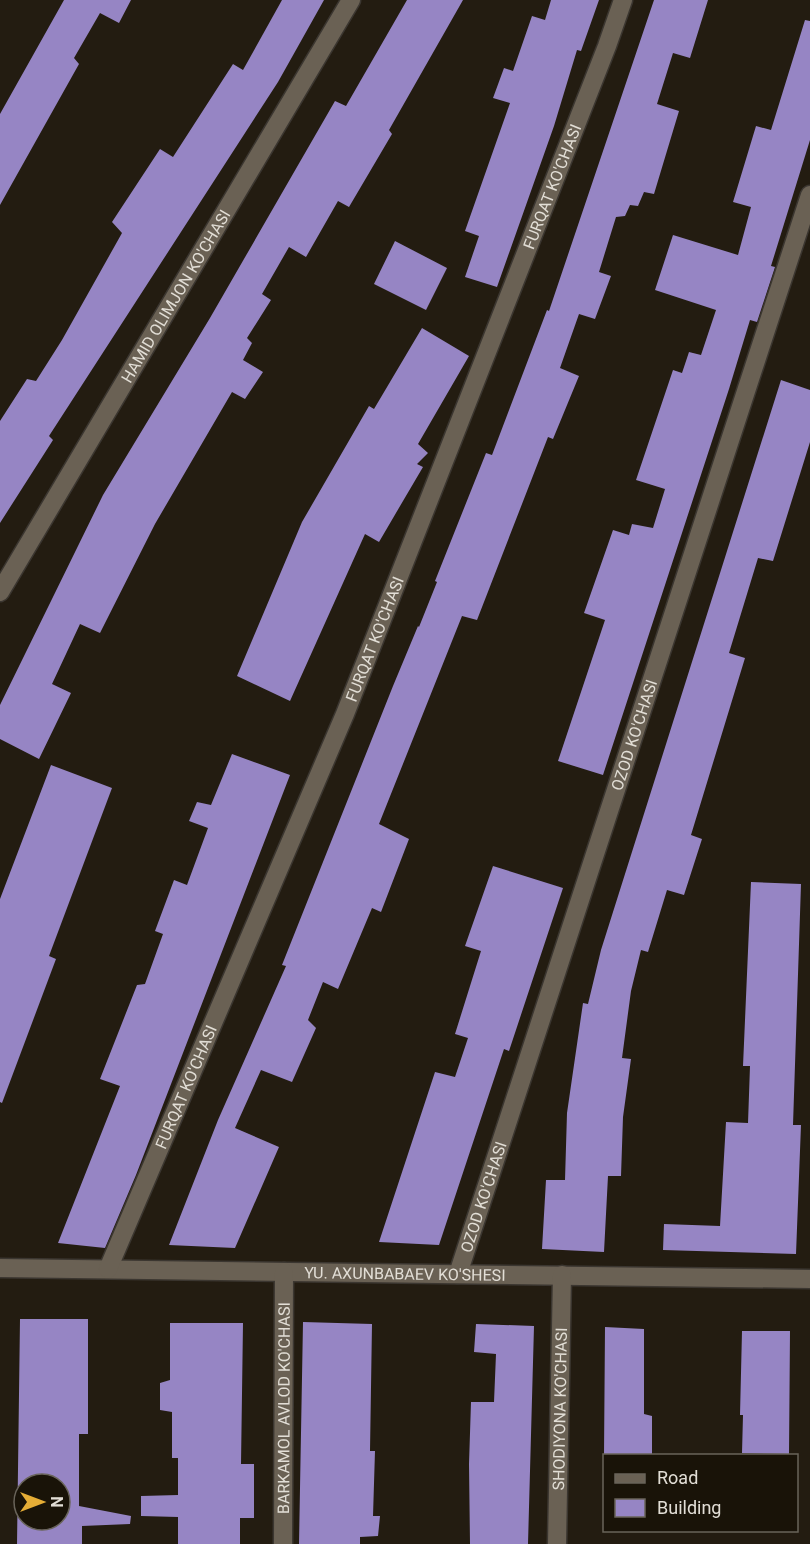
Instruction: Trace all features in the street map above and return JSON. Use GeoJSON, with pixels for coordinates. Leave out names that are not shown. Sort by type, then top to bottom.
{"type":"FeatureCollection","features":[{"type":"Feature","properties":{"kind":"street","name":"HAMID OLIMJON KO'CHASI"},"geometry":{"type":"LineString","coordinates":[[0,592],[351,0]]}},
{"type":"Feature","properties":{"kind":"street","name":"FURQAT KO'CHASI"},"geometry":{"type":"LineString","coordinates":[[108,1269],[345,714],[623,0]]}},
{"type":"Feature","properties":{"kind":"street","name":"OZOD KO'CHASI"},"geometry":{"type":"LineString","coordinates":[[458,1274],[810,195]]}},
{"type":"Feature","properties":{"kind":"street","name":"YU. AXUNBABAEV KO'SHESI"},"geometry":{"type":"LineString","coordinates":[[0,1268],[810,1279]]}},
{"type":"Feature","properties":{"kind":"street","name":"BARKAMOL AVLOD KO'CHASI"},"geometry":{"type":"LineString","coordinates":[[283,1544],[284,1272]]}},
{"type":"Feature","properties":{"kind":"street","name":"SHODIYONA KO'CHASI"},"geometry":{"type":"LineString","coordinates":[[557,1544],[562,1275]]}},
{"type":"Feature","properties":{"kind":"building"},"geometry":{"type":"Polygon","coordinates":[[[64,0],[131,0],[119,23],[100,13],[74,58],[79,64],[0,205],[0,114],[64,0]]]}},
{"type":"Feature","properties":{"kind":"building"},"geometry":{"type":"Polygon","coordinates":[[[282,0],[324,0],[278,82],[49,436],[53,440],[0,523],[0,421],[27,379],[36,381],[62,340],[122,233],[112,222],[160,149],[173,157],[233,64],[243,70],[282,0]]]}},
{"type":"Feature","properties":{"kind":"building"},"geometry":{"type":"Polygon","coordinates":[[[407,0],[463,0],[389,130],[392,134],[349,207],[338,201],[306,257],[289,247],[262,294],[271,300],[247,338],[252,343],[243,360],[263,372],[245,399],[232,392],[155,524],[100,633],[80,624],[52,684],[71,693],[39,759],[0,739],[0,705],[103,495],[210,318],[335,101],[346,106],[407,0]]]}},
{"type":"Feature","properties":{"kind":"building"},"geometry":{"type":"Polygon","coordinates":[[[551,0],[599,0],[581,51],[577,50],[554,126],[497,287],[465,277],[479,236],[465,231],[510,103],[493,98],[504,68],[513,71],[532,16],[545,20],[551,0]]]}},
{"type":"Feature","properties":{"kind":"building"},"geometry":{"type":"Polygon","coordinates":[[[654,0],[708,0],[690,58],[673,53],[657,104],[679,111],[654,194],[644,192],[638,206],[630,205],[625,216],[616,217],[599,272],[611,276],[595,319],[579,314],[560,368],[579,376],[553,439],[548,437],[477,620],[462,616],[379,824],[409,839],[381,912],[372,908],[338,989],[323,982],[308,1020],[316,1028],[292,1082],[261,1070],[235,1128],[279,1147],[235,1248],[169,1245],[218,1120],[286,966],[282,965],[437,582],[435,581],[486,453],[492,455],[547,310],[549,311],[654,0]]]}},
{"type":"Feature","properties":{"kind":"building"},"geometry":{"type":"Polygon","coordinates":[[[805,20],[810,21],[810,140],[771,266],[775,267],[757,322],[750,320],[603,775],[558,761],[605,620],[584,613],[613,530],[629,535],[632,524],[653,528],[665,489],[636,480],[673,370],[682,373],[689,352],[701,355],[716,310],[655,290],[673,235],[738,255],[751,207],[733,202],[756,126],[771,130],[805,20]]]}},
{"type":"Feature","properties":{"kind":"building"},"geometry":{"type":"Polygon","coordinates":[[[395,241],[447,268],[426,310],[374,284],[395,241]]]}},
{"type":"Feature","properties":{"kind":"building"},"geometry":{"type":"Polygon","coordinates":[[[422,328],[469,356],[418,444],[428,453],[417,464],[423,467],[379,542],[365,534],[290,701],[237,676],[302,522],[369,406],[374,409],[422,328]]]}},
{"type":"Feature","properties":{"kind":"building"},"geometry":{"type":"Polygon","coordinates":[[[781,380],[810,390],[810,442],[773,561],[758,558],[729,653],[745,658],[691,835],[702,839],[684,895],[667,890],[648,952],[641,950],[631,991],[622,1058],[631,1059],[623,1117],[621,1176],[608,1176],[604,1252],[542,1249],[546,1180],[565,1180],[567,1113],[583,1003],[588,1004],[601,950],[781,380]]]}},
{"type":"Feature","properties":{"kind":"building"},"geometry":{"type":"Polygon","coordinates":[[[232,754],[290,775],[136,1175],[105,1248],[58,1243],[120,1086],[100,1079],[137,985],[145,984],[163,934],[155,931],[174,880],[187,885],[208,828],[189,821],[197,802],[211,805],[232,754]]]}},
{"type":"Feature","properties":{"kind":"building"},"geometry":{"type":"Polygon","coordinates":[[[51,765],[112,788],[49,956],[56,959],[2,1103],[0,1102],[0,899],[51,765]]]}},
{"type":"Feature","properties":{"kind":"building"},"geometry":{"type":"Polygon","coordinates":[[[493,866],[563,888],[509,1051],[504,1049],[439,1245],[379,1242],[435,1072],[455,1077],[468,1038],[455,1034],[481,951],[465,946],[493,866]]]}},
{"type":"Feature","properties":{"kind":"building"},"geometry":{"type":"Polygon","coordinates":[[[751,882],[801,884],[793,1125],[801,1125],[796,1254],[663,1250],[664,1224],[720,1226],[726,1122],[748,1123],[750,1066],[743,1066],[751,882]]]}},
{"type":"Feature","properties":{"kind":"building"},"geometry":{"type":"Polygon","coordinates":[[[20,1319],[88,1319],[88,1434],[79,1434],[79,1506],[131,1516],[130,1524],[82,1526],[82,1544],[17,1544],[17,1532],[72,1532],[72,1472],[18,1472],[20,1319]]]}},
{"type":"Feature","properties":{"kind":"building"},"geometry":{"type":"Polygon","coordinates":[[[303,1322],[372,1324],[370,1451],[375,1451],[373,1516],[380,1516],[378,1536],[360,1537],[360,1544],[299,1544],[303,1322]]]}},
{"type":"Feature","properties":{"kind":"building"},"geometry":{"type":"Polygon","coordinates":[[[170,1323],[243,1323],[241,1464],[254,1464],[254,1518],[240,1518],[240,1544],[178,1544],[178,1517],[141,1516],[141,1496],[178,1495],[178,1458],[172,1458],[172,1412],[160,1410],[160,1383],[170,1380],[170,1323]]]}},
{"type":"Feature","properties":{"kind":"building"},"geometry":{"type":"Polygon","coordinates":[[[476,1324],[534,1326],[528,1544],[470,1544],[471,1402],[494,1402],[496,1354],[474,1352],[476,1324]]]}},
{"type":"Feature","properties":{"kind":"building"},"geometry":{"type":"Polygon","coordinates":[[[605,1327],[644,1329],[644,1414],[652,1416],[652,1454],[604,1454],[605,1327]]]}},
{"type":"Feature","properties":{"kind":"building"},"geometry":{"type":"Polygon","coordinates":[[[742,1331],[790,1331],[789,1454],[742,1453],[743,1415],[740,1415],[742,1331]]]}}]}
